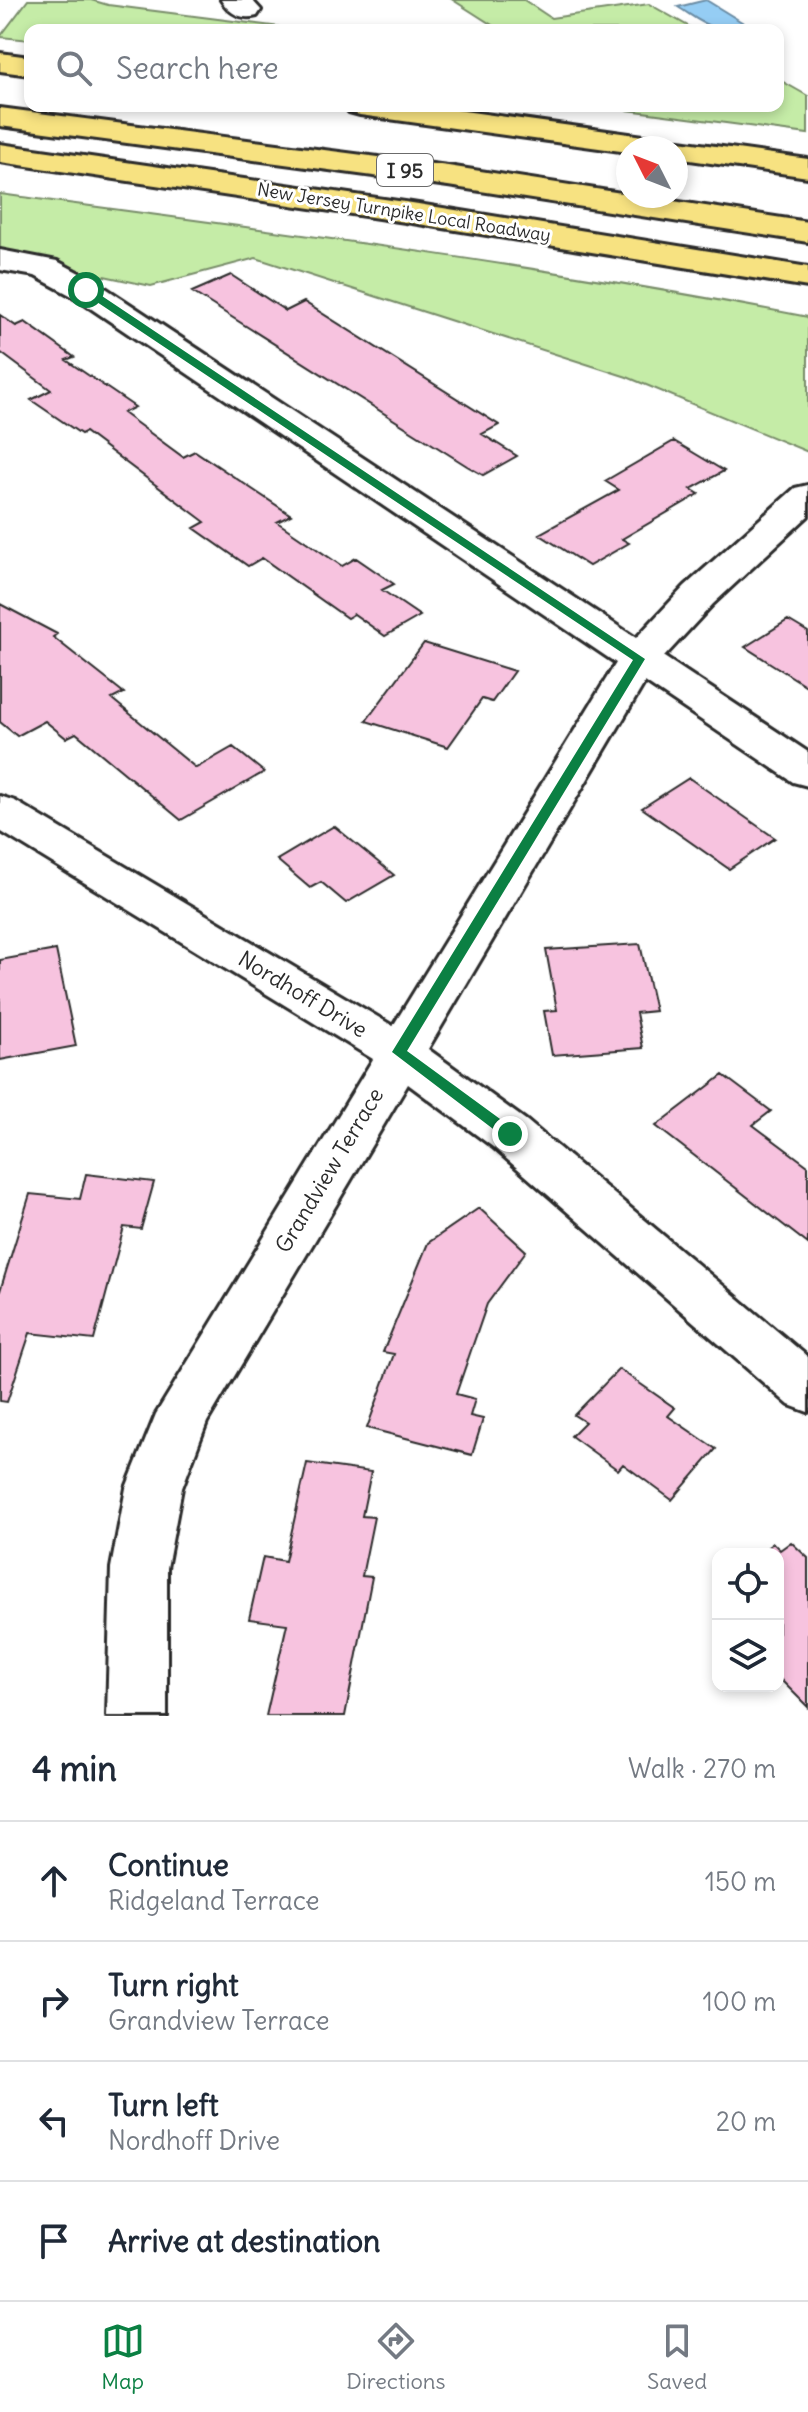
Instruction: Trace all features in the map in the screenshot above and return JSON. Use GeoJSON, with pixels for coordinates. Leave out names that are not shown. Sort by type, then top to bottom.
{"type":"FeatureCollection","features":[{"type":"Feature","properties":{"kind":"highway"},"geometry":{"type":"LineString","coordinates":[[0,62],[24,65]]}},
{"type":"Feature","properties":{"kind":"highway"},"geometry":{"type":"LineString","coordinates":[[0,94],[24,97]]}},
{"type":"Feature","properties":{"kind":"highway","name":"I 95"},"geometry":{"type":"LineString","coordinates":[[141,112],[616,177]]}},
{"type":"Feature","properties":{"kind":"highway"},"geometry":{"type":"LineString","coordinates":[[404,112],[616,141]]}},
{"type":"Feature","properties":{"kind":"highway","name":"I 95"},"geometry":{"type":"LineString","coordinates":[[0,117],[448,176],[808,232]]}},
{"type":"Feature","properties":{"kind":"highway"},"geometry":{"type":"LineString","coordinates":[[688,151],[808,168]]}},
{"type":"Feature","properties":{"kind":"highway","name":"New Jersey Turnpike Local Roadway"},"geometry":{"type":"LineString","coordinates":[[0,153],[457,219],[808,277]]}},
{"type":"Feature","properties":{"kind":"highway"},"geometry":{"type":"LineString","coordinates":[[688,188],[808,206]]}},
{"type":"Feature","properties":{"kind":"street"},"geometry":{"type":"LineString","coordinates":[[0,260],[45,268],[86,290],[808,772]]}},
{"type":"Feature","properties":{"kind":"street","name":"Grandview Terrace"},"geometry":{"type":"LineString","coordinates":[[137,1716],[139,1568],[154,1488],[183,1414],[639,659],[710,585],[808,496]]}},
{"type":"Feature","properties":{"kind":"street","name":"Nordhoff Drive"},"geometry":{"type":"LineString","coordinates":[[0,811],[399,1052],[510,1134],[808,1389]]}},
{"type":"Feature","properties":{"kind":"green space"},"geometry":{"type":"Polygon","coordinates":[[[28,0],[91,0],[108,5],[257,24],[24,24],[24,39],[0,37],[28,0]]]}},
{"type":"Feature","properties":{"kind":"green space"},"geometry":{"type":"Polygon","coordinates":[[[453,0],[524,0],[551,18],[649,4],[684,24],[491,24],[453,0]]]}},
{"type":"Feature","properties":{"kind":"green space"},"geometry":{"type":"Polygon","coordinates":[[[784,82],[808,96],[808,134],[642,112],[784,112],[784,82]]]}},
{"type":"Feature","properties":{"kind":"green space"},"geometry":{"type":"Polygon","coordinates":[[[0,194],[506,265],[808,317],[808,452],[627,377],[256,258],[151,286],[0,254],[0,194]]]}},
{"type":"Feature","properties":{"kind":"water"},"geometry":{"type":"Polygon","coordinates":[[[706,0],[745,24],[705,24],[678,7],[706,0]]]}},
{"type":"Feature","properties":{"kind":"building"},"geometry":{"type":"Polygon","coordinates":[[[231,275],[286,311],[304,302],[499,425],[482,434],[517,456],[483,475],[192,292],[231,275]]]}},
{"type":"Feature","properties":{"kind":"building"},"geometry":{"type":"Polygon","coordinates":[[[0,315],[16,326],[25,322],[74,357],[66,360],[135,407],[123,413],[183,457],[195,451],[291,515],[277,522],[342,566],[356,558],[394,584],[382,590],[420,616],[385,636],[354,614],[347,618],[262,558],[248,566],[194,528],[205,522],[85,432],[81,434],[31,400],[51,390],[0,352],[0,315]]]}},
{"type":"Feature","properties":{"kind":"building"},"geometry":{"type":"Polygon","coordinates":[[[674,441],[724,471],[691,489],[699,494],[622,539],[629,543],[589,566],[539,534],[619,490],[605,481],[674,441]]]}},
{"type":"Feature","properties":{"kind":"building"},"geometry":{"type":"Polygon","coordinates":[[[0,604],[57,634],[53,637],[124,693],[112,699],[196,768],[233,747],[264,772],[181,820],[76,733],[66,738],[45,721],[17,736],[0,722],[0,604]]]}},
{"type":"Feature","properties":{"kind":"building"},"geometry":{"type":"Polygon","coordinates":[[[788,620],[808,632],[808,687],[745,647],[788,620]]]}},
{"type":"Feature","properties":{"kind":"building"},"geometry":{"type":"Polygon","coordinates":[[[424,643],[514,671],[492,702],[482,699],[448,747],[366,721],[424,643]]]}},
{"type":"Feature","properties":{"kind":"building"},"geometry":{"type":"Polygon","coordinates":[[[689,778],[775,838],[729,869],[642,808],[689,778]]]}},
{"type":"Feature","properties":{"kind":"building"},"geometry":{"type":"Polygon","coordinates":[[[334,826],[394,875],[346,903],[321,882],[310,888],[277,860],[334,826]]]}},
{"type":"Feature","properties":{"kind":"building"},"geometry":{"type":"Polygon","coordinates":[[[640,944],[655,1011],[636,1013],[643,1048],[552,1055],[544,1011],[557,1010],[546,950],[640,944]]]}},
{"type":"Feature","properties":{"kind":"building"},"geometry":{"type":"Polygon","coordinates":[[[56,950],[76,1046],[0,1060],[0,960],[56,950]]]}},
{"type":"Feature","properties":{"kind":"building"},"geometry":{"type":"Polygon","coordinates":[[[723,1075],[771,1111],[753,1125],[808,1166],[808,1244],[656,1126],[723,1075]]]}},
{"type":"Feature","properties":{"kind":"building"},"geometry":{"type":"Polygon","coordinates":[[[86,1174],[154,1182],[141,1229],[124,1227],[94,1340],[30,1333],[7,1402],[0,1401],[0,1291],[30,1194],[80,1199],[86,1174]]]}},
{"type":"Feature","properties":{"kind":"building"},"geometry":{"type":"Polygon","coordinates":[[[479,1208],[526,1251],[487,1304],[456,1394],[475,1399],[470,1416],[483,1419],[472,1455],[367,1428],[394,1354],[383,1352],[428,1243],[479,1208]]]}},
{"type":"Feature","properties":{"kind":"building"},"geometry":{"type":"Polygon","coordinates":[[[619,1369],[675,1408],[668,1416],[716,1449],[672,1500],[623,1464],[618,1470],[571,1436],[585,1422],[574,1415],[619,1369]]]}},
{"type":"Feature","properties":{"kind":"building"},"geometry":{"type":"Polygon","coordinates":[[[307,1463],[371,1472],[362,1516],[374,1517],[362,1576],[372,1577],[345,1716],[266,1716],[287,1624],[249,1619],[263,1557],[285,1561],[307,1463]]]}},
{"type":"Feature","properties":{"kind":"building"},"geometry":{"type":"Polygon","coordinates":[[[791,1542],[808,1558],[808,1707],[784,1683],[783,1548],[791,1542]]]}},
{"type":"Feature","properties":{"kind":"route"},"geometry":{"type":"LineString","coordinates":[[86,290],[639,659],[399,1052],[510,1134]]}}]}
